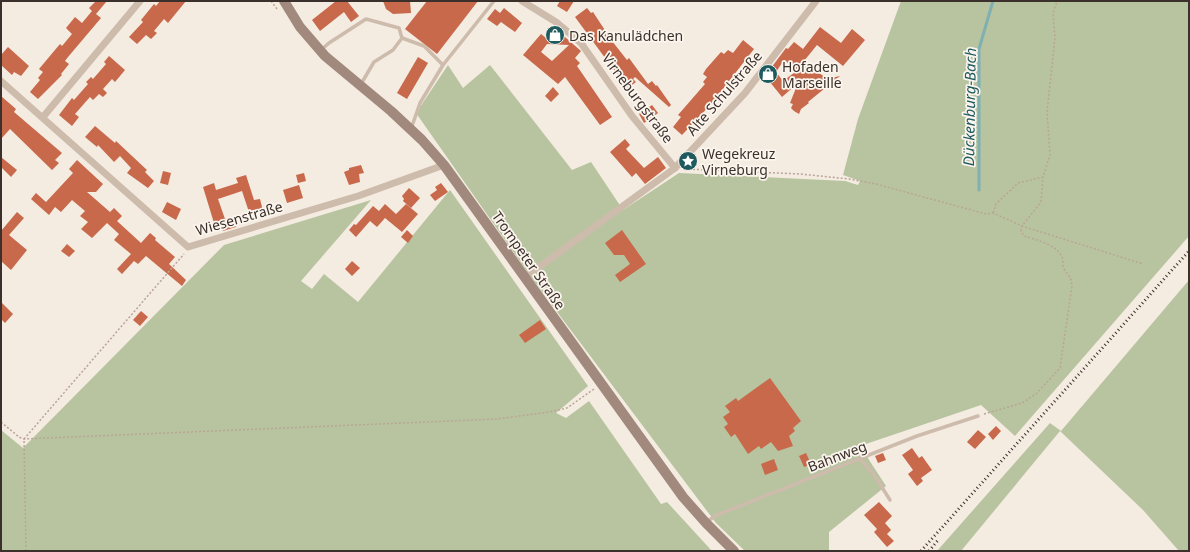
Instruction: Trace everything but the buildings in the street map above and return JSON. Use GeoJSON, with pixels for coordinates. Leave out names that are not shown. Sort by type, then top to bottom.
{"type":"FeatureCollection","features":[{"type":"Feature","properties":{"kind":"main road","name":"Trompeter Straße"},"geometry":{"type":"LineString","coordinates":[[284,1],[300,26],[321,51],[411,130],[444,165],[683,497],[734,551]]}},
{"type":"Feature","properties":{"kind":"street"},"geometry":{"type":"LineString","coordinates":[[43,117],[140,1]]}},
{"type":"Feature","properties":{"kind":"street","name":"Virneburgstraße"},"geometry":{"type":"LineString","coordinates":[[522,1],[556,22],[581,43],[632,116],[675,168]]}},
{"type":"Feature","properties":{"kind":"street","name":"Alte Schulstraße"},"geometry":{"type":"LineString","coordinates":[[524,278],[675,168],[745,93],[816,1]]}},
{"type":"Feature","properties":{"kind":"street","name":"Wiesenstraße"},"geometry":{"type":"LineString","coordinates":[[1,81],[188,247],[358,196],[444,165]]}},
{"type":"Feature","properties":{"kind":"lane"},"geometry":{"type":"LineString","coordinates":[[411,130],[420,103],[443,65],[494,1]]}},
{"type":"Feature","properties":{"kind":"lane"},"geometry":{"type":"LineString","coordinates":[[321,51],[329,42],[366,19],[399,28],[402,38]]}},
{"type":"Feature","properties":{"kind":"lane"},"geometry":{"type":"LineString","coordinates":[[402,38],[424,46],[443,65]]}},
{"type":"Feature","properties":{"kind":"lane"},"geometry":{"type":"LineString","coordinates":[[360,85],[374,62],[393,50],[402,38]]}},
{"type":"Feature","properties":{"kind":"lane","name":"Bahnweg"},"geometry":{"type":"LineString","coordinates":[[706,523],[717,515],[917,436],[978,416]]}},
{"type":"Feature","properties":{"kind":"lane"},"geometry":{"type":"LineString","coordinates":[[860,459],[873,473],[890,500]]}},
{"type":"Feature","properties":{"kind":"path"},"geometry":{"type":"LineString","coordinates":[[271,1],[278,10]]}},
{"type":"Feature","properties":{"kind":"path"},"geometry":{"type":"LineString","coordinates":[[978,416],[1022,403],[1036,394],[1060,368],[1072,286],[1071,276],[1064,268],[1062,256],[1042,241],[1024,236],[1021,231],[1022,226],[1040,202],[1043,177],[1050,155],[1047,112],[1055,38],[1053,14],[1057,1]]}},
{"type":"Feature","properties":{"kind":"path"},"geometry":{"type":"LineString","coordinates":[[675,168],[800,174],[849,179],[876,184],[986,214],[993,213],[1022,226],[1143,264]]}},
{"type":"Feature","properties":{"kind":"path"},"geometry":{"type":"LineString","coordinates":[[993,213],[996,204],[1018,183],[1043,177]]}},
{"type":"Feature","properties":{"kind":"path"},"geometry":{"type":"LineString","coordinates":[[26,551],[24,439],[181,258],[188,247]]}},
{"type":"Feature","properties":{"kind":"path"},"geometry":{"type":"LineString","coordinates":[[1,422],[19,438],[24,439],[497,419],[567,408],[594,389]]}},
{"type":"Feature","properties":{"kind":"green space"},"geometry":{"type":"Polygon","coordinates":[[[901,1],[1189,1],[1189,236],[1015,436],[981,405],[860,446],[886,486],[829,532],[829,551],[745,551],[716,523],[533,280],[416,113],[448,65],[463,88],[490,65],[572,170],[591,162],[623,210],[679,173],[845,181],[858,185],[860,181],[843,175],[858,119],[901,1]]]}},
{"type":"Feature","properties":{"kind":"green space"},"geometry":{"type":"Polygon","coordinates":[[[450,190],[588,386],[556,413],[566,418],[589,401],[661,504],[667,502],[712,551],[1,551],[1,430],[23,448],[224,245],[371,200],[301,281],[312,289],[324,274],[358,302],[450,190]]]}},
{"type":"Feature","properties":{"kind":"green space"},"geometry":{"type":"Polygon","coordinates":[[[1189,280],[1189,551],[1179,551],[1143,510],[1060,431],[961,551],[937,551],[1050,423],[1061,431],[1189,280]]]}},
{"type":"Feature","properties":{"kind":"waterway","name":"Dückenburg-Bach"},"geometry":{"type":"LineString","coordinates":[[979,190],[979,49],[993,1]]}},
{"type":"Feature","properties":{"kind":"railway"},"geometry":{"type":"LineString","coordinates":[[921,551],[1189,251]]}},
{"type":"Feature","properties":{"kind":"railway"},"geometry":{"type":"LineString","coordinates":[[929,551],[939,539]]}},
{"type":"Feature","properties":{"kind":"place","name":"Das Kanulädchen"},"geometry":{"type":"Point","coordinates":[555,35]}},
{"type":"Feature","properties":{"kind":"place","name":"Hofaden Marseille"},"geometry":{"type":"Point","coordinates":[768,74]}},
{"type":"Feature","properties":{"kind":"place","name":"Wegekreuz Virneburg"},"geometry":{"type":"Point","coordinates":[688,161]}}]}
